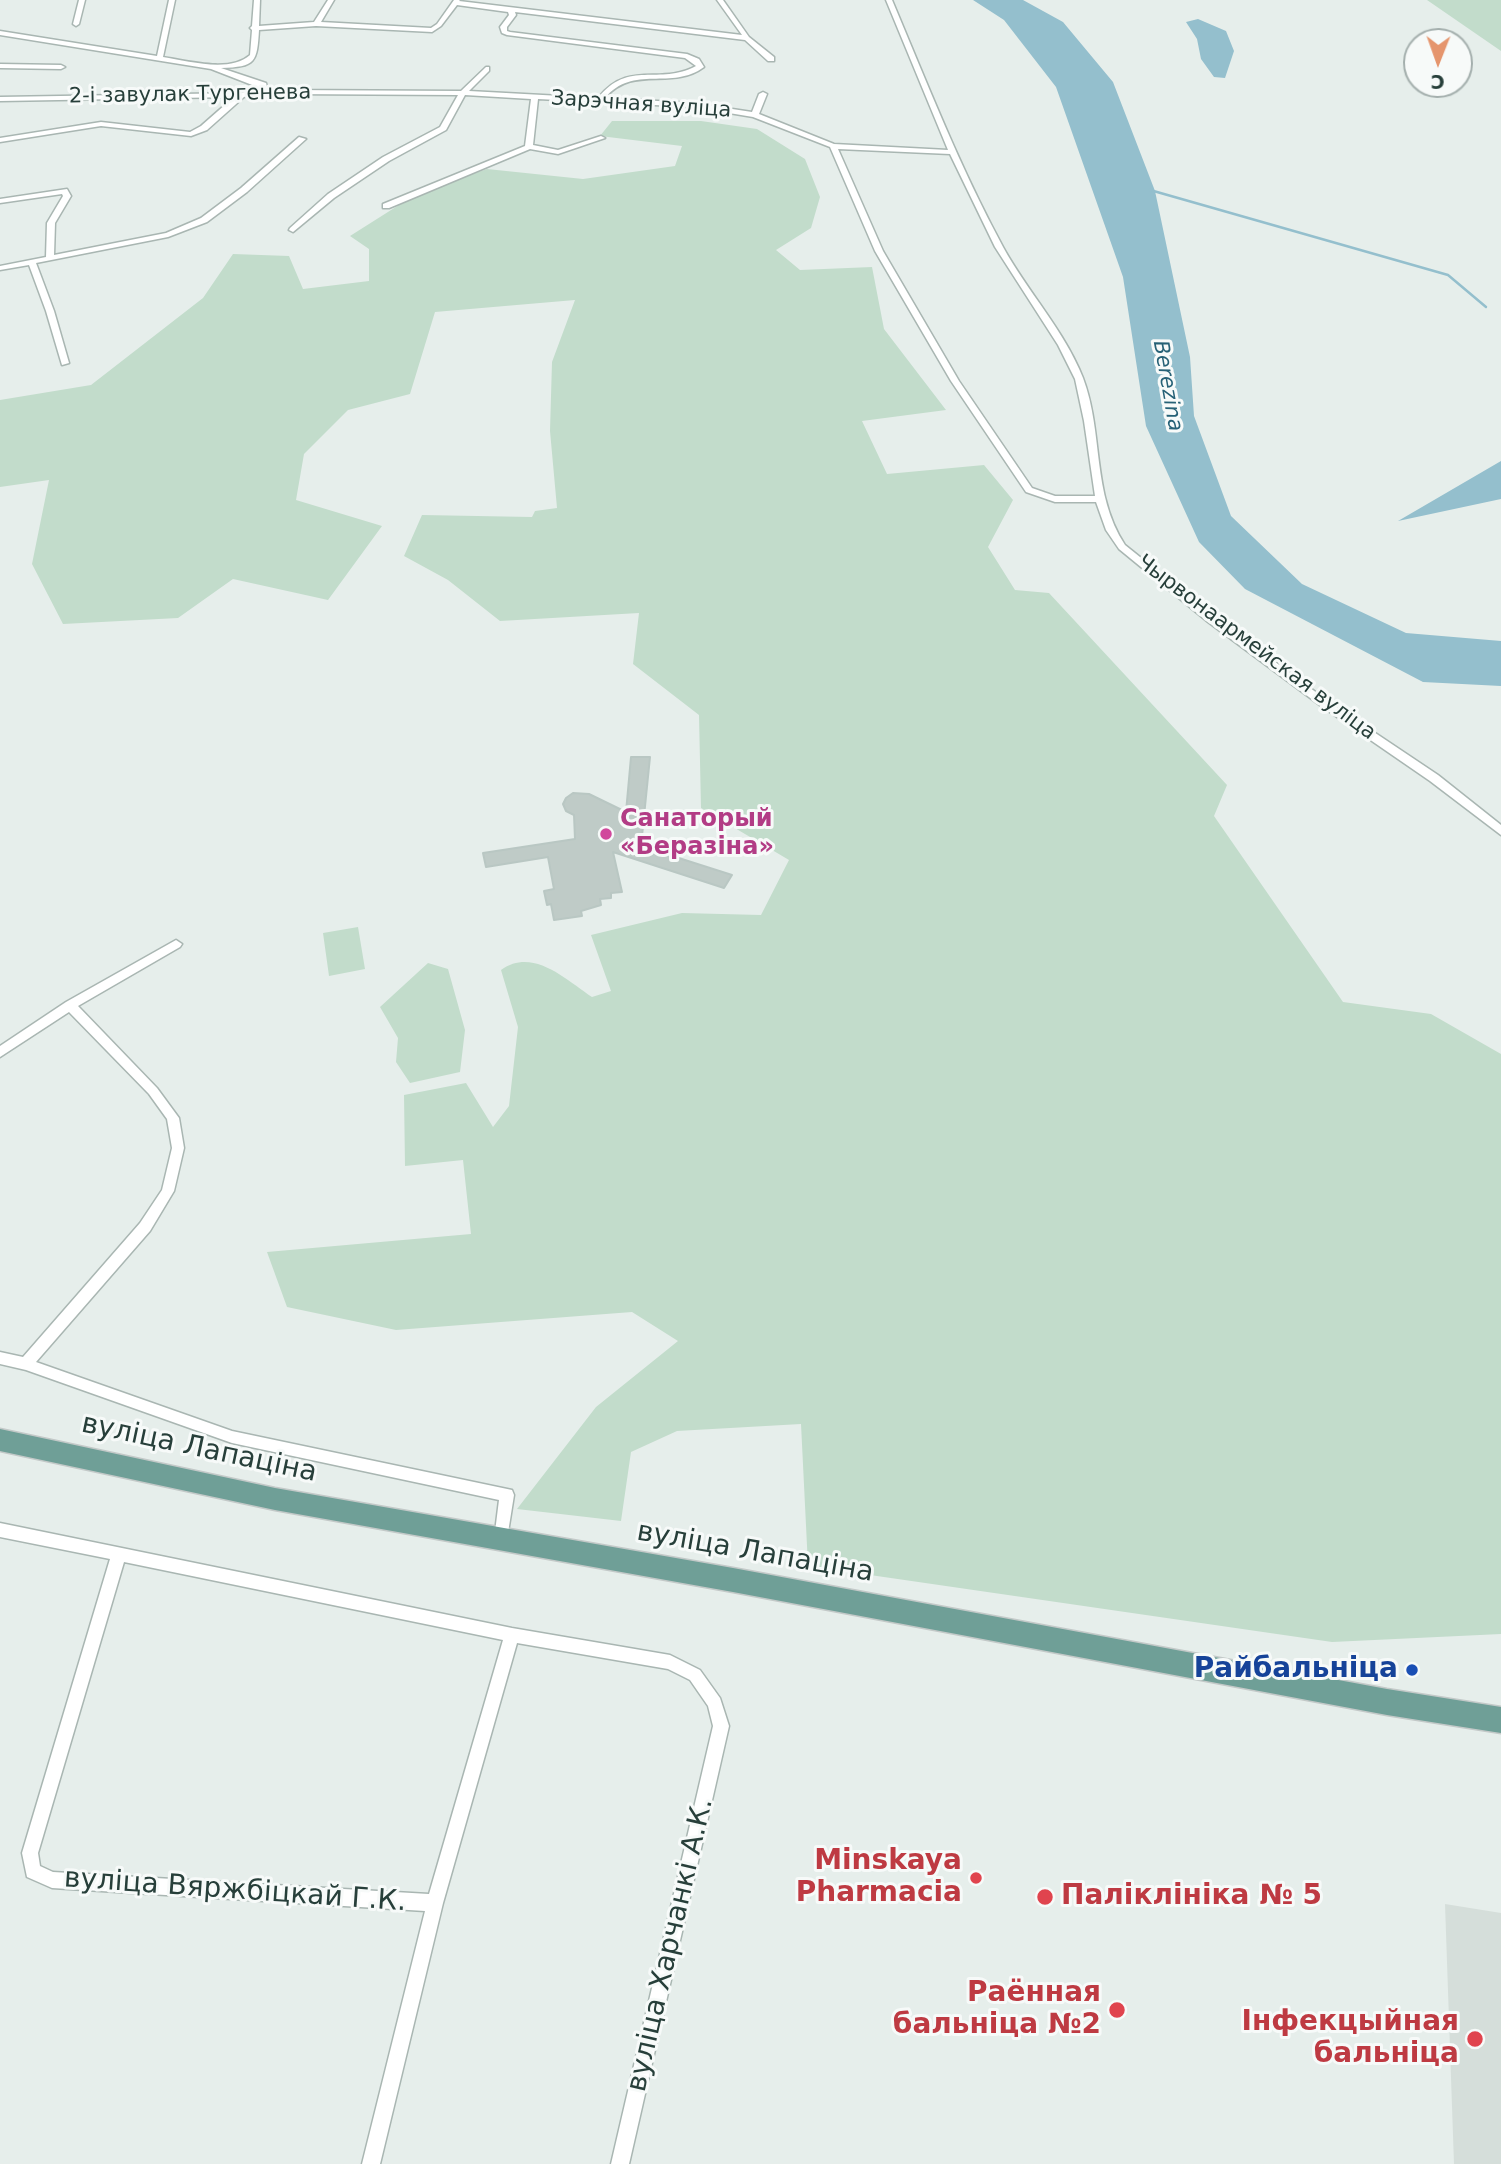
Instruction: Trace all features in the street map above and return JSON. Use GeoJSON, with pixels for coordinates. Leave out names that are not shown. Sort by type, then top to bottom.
{"type":"FeatureCollection","features":[{"type":"Feature","properties":{"kind":"main road","name":"вуліца Лапаціна"},"geometry":{"type":"LineString","coordinates":[[0,1440],[275,1499],[1387,1702],[1501,1720]]}},
{"type":"Feature","properties":{"kind":"street"},"geometry":{"type":"LineString","coordinates":[[76,23],[82,0]]}},
{"type":"Feature","properties":{"kind":"street"},"geometry":{"type":"LineString","coordinates":[[160,57],[172,0]]}},
{"type":"Feature","properties":{"kind":"street"},"geometry":{"type":"LineString","coordinates":[[212,67],[249,62],[254,55],[253,28],[257,0]]}},
{"type":"Feature","properties":{"kind":"street"},"geometry":{"type":"LineString","coordinates":[[316,24],[331,0]]}},
{"type":"Feature","properties":{"kind":"street"},"geometry":{"type":"LineString","coordinates":[[720,0],[747,38],[772,59]]}},
{"type":"Feature","properties":{"kind":"street","name":"Чырвонаармейская вуліца"},"geometry":{"type":"LineString","coordinates":[[889,0],[951,152],[1000,248],[1059,340],[1079,380],[1107,523],[1122,547],[1325,704],[1434,778],[1501,831]]}},
{"type":"Feature","properties":{"kind":"street"},"geometry":{"type":"LineString","coordinates":[[253,28],[316,24],[432,30],[456,2],[640,27],[747,38]]}},
{"type":"Feature","properties":{"kind":"street"},"geometry":{"type":"LineString","coordinates":[[504,9],[511,11],[513,15],[503,27],[504,32],[509,34],[687,56],[699,66],[678,75],[620,80],[607,88],[601,99]]}},
{"type":"Feature","properties":{"kind":"street"},"geometry":{"type":"LineString","coordinates":[[0,33],[212,67],[263,85],[264,89]]}},
{"type":"Feature","properties":{"kind":"street","name":"2-і завулак Тургенева"},"geometry":{"type":"LineString","coordinates":[[0,66],[61,67]]}},
{"type":"Feature","properties":{"kind":"street"},"geometry":{"type":"LineString","coordinates":[[293,230],[331,196],[386,159],[443,128],[463,93],[486,69]]}},
{"type":"Feature","properties":{"kind":"street","name":"2-і завулак Тургенева"},"geometry":{"type":"LineString","coordinates":[[0,99],[241,95],[264,89],[535,97]]}},
{"type":"Feature","properties":{"kind":"street"},"geometry":{"type":"LineString","coordinates":[[755,114],[764,94]]}},
{"type":"Feature","properties":{"kind":"street"},"geometry":{"type":"LineString","coordinates":[[0,141],[101,124],[191,134],[204,128],[241,95]]}},
{"type":"Feature","properties":{"kind":"street"},"geometry":{"type":"LineString","coordinates":[[529,147],[535,97]]}},
{"type":"Feature","properties":{"kind":"street","name":"Зарэчная вуліца"},"geometry":{"type":"LineString","coordinates":[[535,97],[693,105],[755,114],[833,146],[951,152]]}},
{"type":"Feature","properties":{"kind":"street"},"geometry":{"type":"LineString","coordinates":[[386,206],[529,147],[558,152],[601,138]]}},
{"type":"Feature","properties":{"kind":"street"},"geometry":{"type":"LineString","coordinates":[[0,268],[169,235],[204,220],[244,190],[302,139]]}},
{"type":"Feature","properties":{"kind":"street"},"geometry":{"type":"LineString","coordinates":[[833,146],[879,251],[955,381],[1030,490],[1044,498],[1059,501],[1101,499]]}},
{"type":"Feature","properties":{"kind":"street"},"geometry":{"type":"LineString","coordinates":[[0,201],[64,191],[67,196],[51,223],[50,259]]}},
{"type":"Feature","properties":{"kind":"street"},"geometry":{"type":"LineString","coordinates":[[32,263],[65,363]]}},
{"type":"Feature","properties":{"kind":"street"},"geometry":{"type":"LineString","coordinates":[[0,1052],[70,1005],[176,944]]}},
{"type":"Feature","properties":{"kind":"street"},"geometry":{"type":"LineString","coordinates":[[26,1364],[145,1227],[168,1191],[178,1148],[173,1118],[153,1091],[70,1005]]}},
{"type":"Feature","properties":{"kind":"street"},"geometry":{"type":"LineString","coordinates":[[0,1358],[26,1364],[232,1437],[507,1495],[501,1540]]}},
{"type":"Feature","properties":{"kind":"street"},"geometry":{"type":"LineString","coordinates":[[0,1530],[513,1635]]}},
{"type":"Feature","properties":{"kind":"street","name":"вуліца Вяржбіцкай Г.К."},"geometry":{"type":"LineString","coordinates":[[119,1553],[30,1853],[33,1871],[52,1880],[435,1903]]}},
{"type":"Feature","properties":{"kind":"street","name":"вуліца Вяржбіцкай Г.К."},"geometry":{"type":"LineString","coordinates":[[371,2164],[435,1903],[513,1635]]}},
{"type":"Feature","properties":{"kind":"street","name":"вуліца Харчанкі А.К."},"geometry":{"type":"LineString","coordinates":[[513,1635],[670,1661],[695,1675],[715,1703],[721,1726],[620,2164]]}},
{"type":"Feature","properties":{"kind":"shaded area","name":"Інфекцыйная бальніца"},"geometry":{"type":"Polygon","coordinates":[[[1445,1904],[1501,1913],[1501,2164],[1454,2164],[1445,1904]]]}},
{"type":"Feature","properties":{"kind":"green space"},"geometry":{"type":"Polygon","coordinates":[[[1427,0],[1501,0],[1501,51],[1473,32],[1473,28],[1468,28],[1427,0]]]}},
{"type":"Feature","properties":{"kind":"green space"},"geometry":{"type":"Polygon","coordinates":[[[612,121],[701,121],[757,129],[805,159],[820,197],[811,228],[776,250],[800,270],[872,267],[884,329],[946,410],[862,421],[887,474],[984,465],[1013,500],[988,547],[1015,590],[1049,593],[1227,785],[1214,816],[1343,1002],[1431,1014],[1501,1054],[1501,1634],[1332,1642],[808,1566],[801,1424],[677,1431],[631,1452],[621,1521],[517,1509],[596,1407],[678,1341],[632,1312],[396,1330],[287,1307],[267,1252],[471,1234],[463,1160],[405,1166],[404,1095],[466,1083],[493,1127],[509,1106],[518,1027],[501,970],[525,962],[537,964],[560,974],[592,997],[611,991],[591,935],[682,913],[761,915],[789,860],[701,808],[699,715],[633,664],[639,613],[500,621],[448,580],[404,556],[422,515],[532,517],[535,511],[557,508],[550,431],[552,362],[575,300],[435,312],[410,394],[348,410],[304,454],[296,500],[382,526],[328,600],[233,579],[178,618],[63,624],[32,564],[49,480],[0,487],[0,400],[91,385],[203,298],[233,254],[289,256],[303,289],[369,281],[369,249],[350,236],[418,193],[487,169],[583,179],[675,166],[682,146],[600,136],[612,121]]]}},
{"type":"Feature","properties":{"kind":"green space"},"geometry":{"type":"Polygon","coordinates":[[[358,927],[365,969],[329,976],[323,933],[358,927]]]}},
{"type":"Feature","properties":{"kind":"green space"},"geometry":{"type":"Polygon","coordinates":[[[428,963],[448,969],[465,1030],[460,1072],[410,1083],[396,1062],[398,1038],[380,1007],[428,963]]]}},
{"type":"Feature","properties":{"kind":"water","name":"Berezina"},"geometry":{"type":"Polygon","coordinates":[[[973,0],[1023,0],[1063,22],[1113,82],[1155,191],[1190,357],[1194,416],[1231,516],[1302,584],[1406,633],[1501,641],[1501,686],[1423,682],[1245,589],[1199,542],[1146,426],[1123,277],[1056,87],[1004,20],[973,0]]]}},
{"type":"Feature","properties":{"kind":"water"},"geometry":{"type":"Polygon","coordinates":[[[1198,19],[1226,31],[1234,51],[1225,78],[1214,77],[1201,59],[1197,39],[1186,22],[1198,19]]]}},
{"type":"Feature","properties":{"kind":"water"},"geometry":{"type":"Polygon","coordinates":[[[1501,461],[1501,499],[1398,521],[1501,461]]]}},
{"type":"Feature","properties":{"kind":"building","name":"Санаторый «Беразіна»"},"geometry":{"type":"Polygon","coordinates":[[[631,757],[650,757],[641,846],[732,875],[724,888],[613,852],[622,892],[611,893],[611,898],[600,899],[601,905],[581,911],[582,916],[554,920],[551,904],[547,905],[544,891],[554,889],[548,857],[486,867],[483,853],[575,839],[574,815],[566,811],[563,804],[573,793],[589,794],[626,812],[631,757]]]}},
{"type":"Feature","properties":{"kind":"waterway"},"geometry":{"type":"LineString","coordinates":[[1150,190],[1448,275],[1486,307]]}},
{"type":"Feature","properties":{"kind":"place","name":"Санаторый «Беразіна»"},"geometry":{"type":"Point","coordinates":[606,834]}},
{"type":"Feature","properties":{"kind":"place","name":"Райбальніца"},"geometry":{"type":"Point","coordinates":[1412,1670]}},
{"type":"Feature","properties":{"kind":"place","name":"Minskaya Pharmacia"},"geometry":{"type":"Point","coordinates":[976,1878]}},
{"type":"Feature","properties":{"kind":"place","name":"Паліклініка № 5"},"geometry":{"type":"Point","coordinates":[1045,1897]}},
{"type":"Feature","properties":{"kind":"place","name":"Раённая бальніца №2"},"geometry":{"type":"Point","coordinates":[1117,2010]}},
{"type":"Feature","properties":{"kind":"place","name":"Інфекцыйная бальніца"},"geometry":{"type":"Point","coordinates":[1475,2039]}}]}
